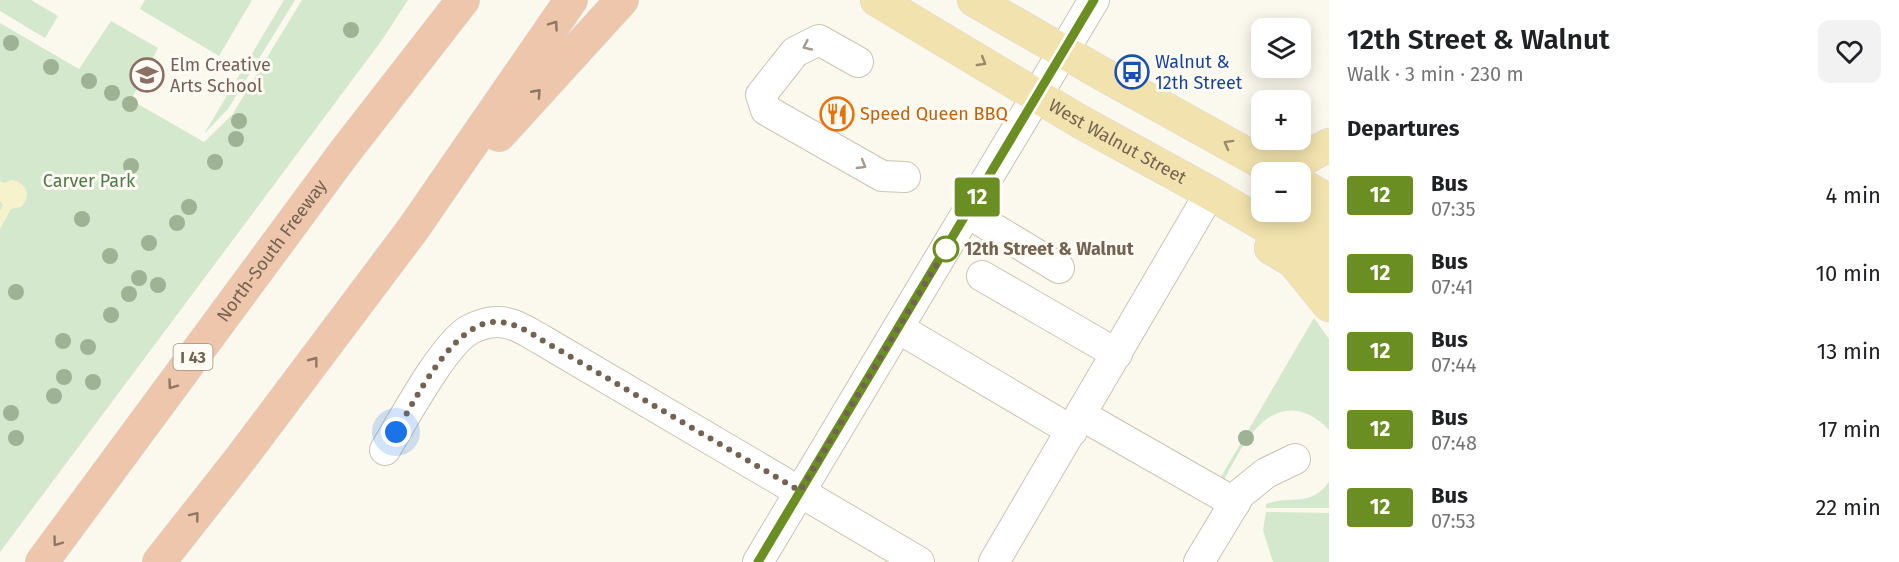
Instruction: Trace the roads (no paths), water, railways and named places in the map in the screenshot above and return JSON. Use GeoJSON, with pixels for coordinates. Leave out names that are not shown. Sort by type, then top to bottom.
{"type":"FeatureCollection","features":[{"type":"Feature","properties":{"kind":"highway"},"geometry":{"type":"LineString","coordinates":[[344,153],[446,0]]}},
{"type":"Feature","properties":{"kind":"highway","name":"North-South Freeway"},"geometry":{"type":"LineString","coordinates":[[42,562],[344,153],[463,0]]}},
{"type":"Feature","properties":{"kind":"highway"},"geometry":{"type":"LineString","coordinates":[[159,562],[241,458],[413,229],[572,0]]}},
{"type":"Feature","properties":{"kind":"highway"},"geometry":{"type":"LineString","coordinates":[[413,229],[622,0]]}},
{"type":"Feature","properties":{"kind":"main road","name":"West Walnut Street"},"geometry":{"type":"LineString","coordinates":[[878,0],[1038,94],[1079,121],[1210,193],[1329,263]]}},
{"type":"Feature","properties":{"kind":"main road"},"geometry":{"type":"LineString","coordinates":[[974,0],[1260,162]]}},
{"type":"Feature","properties":{"kind":"main road"},"geometry":{"type":"LineString","coordinates":[[1295,162],[1329,145]]}},
{"type":"Feature","properties":{"kind":"main road"},"geometry":{"type":"LineString","coordinates":[[1311,190],[1329,201]]}},
{"type":"Feature","properties":{"kind":"main road"},"geometry":{"type":"LineString","coordinates":[[1210,193],[1251,202]]}},
{"type":"Feature","properties":{"kind":"main road"},"geometry":{"type":"LineString","coordinates":[[1210,193],[1243,231],[1293,261],[1329,305]]}},
{"type":"Feature","properties":{"kind":"main road"},"geometry":{"type":"LineString","coordinates":[[1308,222],[1329,231]]}},
{"type":"Feature","properties":{"kind":"street"},"geometry":{"type":"LineString","coordinates":[[758,562],[1094,0]]}},
{"type":"Feature","properties":{"kind":"street"},"geometry":{"type":"LineString","coordinates":[[858,62],[819,40],[795,52],[761,94],[766,110],[882,176],[905,177]]}},
{"type":"Feature","properties":{"kind":"street"},"geometry":{"type":"LineString","coordinates":[[994,562],[1210,193]]}},
{"type":"Feature","properties":{"kind":"street"},"geometry":{"type":"LineString","coordinates":[[968,213],[1059,268]]}},
{"type":"Feature","properties":{"kind":"street"},"geometry":{"type":"LineString","coordinates":[[982,276],[1117,354]]}},
{"type":"Feature","properties":{"kind":"street"},"geometry":{"type":"LineString","coordinates":[[385,450],[440,360],[457,340],[469,330],[497,321],[519,327],[542,340],[919,562]]}},
{"type":"Feature","properties":{"kind":"street"},"geometry":{"type":"LineString","coordinates":[[898,328],[1076,423],[1235,503]]}},
{"type":"Feature","properties":{"kind":"street"},"geometry":{"type":"LineString","coordinates":[[1199,562],[1240,494],[1266,473],[1295,459]]}},
{"type":"Feature","properties":{"kind":"place","name":"Walnut & 12th Street"},"geometry":{"type":"Point","coordinates":[1132,72]}},
{"type":"Feature","properties":{"kind":"place","name":"Elm Creative Arts School"},"geometry":{"type":"Point","coordinates":[147,75]}},
{"type":"Feature","properties":{"kind":"place","name":"Speed Queen BBQ"},"geometry":{"type":"Point","coordinates":[837,114]}},
{"type":"Feature","properties":{"kind":"place","name":"12th Street & Walnut"},"geometry":{"type":"Point","coordinates":[946,249]}},
{"type":"Feature","properties":{"kind":"park label","name":"Carver Park"},"geometry":{"type":"Point","coordinates":[89,181]}}]}
